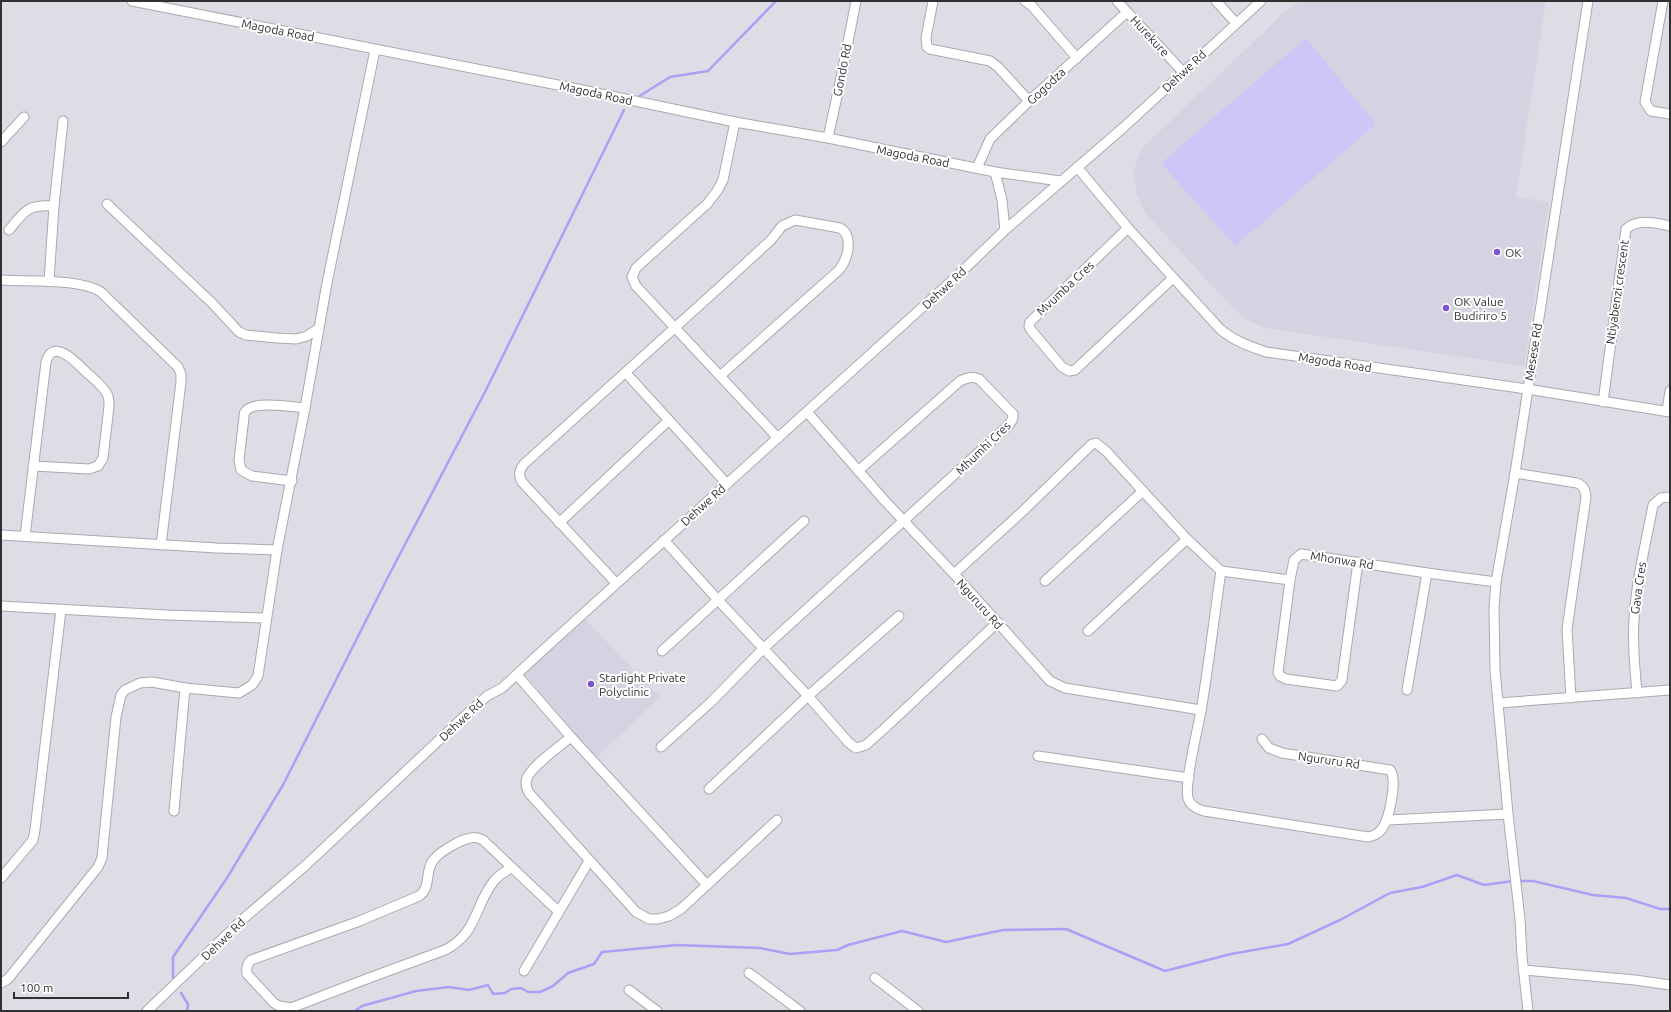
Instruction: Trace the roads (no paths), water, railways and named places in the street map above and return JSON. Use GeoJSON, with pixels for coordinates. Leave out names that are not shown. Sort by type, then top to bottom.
{"type":"FeatureCollection","features":[{"type":"Feature","properties":{"kind":"street","name":"Magoda Road"},"geometry":{"type":"LineString","coordinates":[[132,1],[573,88],[735,122],[828,138],[995,172],[1060,181]]}},
{"type":"Feature","properties":{"kind":"street","name":"Gondo Rd"},"geometry":{"type":"LineString","coordinates":[[828,138],[856,1]]}},
{"type":"Feature","properties":{"kind":"street"},"geometry":{"type":"LineString","coordinates":[[932,1],[926,38],[927,47],[930,49],[990,61],[1030,101]]}},
{"type":"Feature","properties":{"kind":"street"},"geometry":{"type":"LineString","coordinates":[[1024,1],[1032,6],[1077,58]]}},
{"type":"Feature","properties":{"kind":"street","name":"Hurekure"},"geometry":{"type":"LineString","coordinates":[[1117,1],[1183,72]]}},
{"type":"Feature","properties":{"kind":"street"},"geometry":{"type":"LineString","coordinates":[[1216,1],[1236,23]]}},
{"type":"Feature","properties":{"kind":"street","name":"Dehwe Rd"},"geometry":{"type":"LineString","coordinates":[[147,1011],[243,919],[306,865],[470,711],[487,696],[502,688],[517,675],[616,583],[957,276],[1005,230],[1124,127],[1261,1]]}},
{"type":"Feature","properties":{"kind":"street","name":"Mesese Rd"},"geometry":{"type":"LineString","coordinates":[[1528,1011],[1508,814],[1493,639],[1496,582],[1516,473],[1527,389],[1588,1]]}},
{"type":"Feature","properties":{"kind":"street"},"geometry":{"type":"LineString","coordinates":[[1663,1],[1645,102],[1651,111],[1670,114]]}},
{"type":"Feature","properties":{"kind":"street","name":"Gogodza"},"geometry":{"type":"LineString","coordinates":[[977,168],[990,139],[1127,12]]}},
{"type":"Feature","properties":{"kind":"street"},"geometry":{"type":"LineString","coordinates":[[1,983],[8,979],[98,867],[102,858],[116,717],[121,695],[125,690],[140,683],[152,682],[185,688],[239,693],[252,686],[258,676],[277,550],[292,481],[319,328],[352,157],[375,50]]}},
{"type":"Feature","properties":{"kind":"street"},"geometry":{"type":"LineString","coordinates":[[1,142],[24,117]]}},
{"type":"Feature","properties":{"kind":"street"},"geometry":{"type":"LineString","coordinates":[[49,282],[54,206],[63,120]]}},
{"type":"Feature","properties":{"kind":"street"},"geometry":{"type":"LineString","coordinates":[[735,122],[723,180],[717,191],[707,204],[636,268],[632,277],[636,286],[778,438]]}},
{"type":"Feature","properties":{"kind":"street","name":"Magoda Road"},"geometry":{"type":"LineString","coordinates":[[1077,167],[1128,228],[1220,329],[1228,336],[1248,346],[1266,352],[1527,389],[1669,412]]}},
{"type":"Feature","properties":{"kind":"street"},"geometry":{"type":"LineString","coordinates":[[995,172],[1002,200],[1005,230]]}},
{"type":"Feature","properties":{"kind":"street"},"geometry":{"type":"LineString","coordinates":[[107,204],[212,303],[239,332],[246,335],[296,338],[307,336],[319,328]]}},
{"type":"Feature","properties":{"kind":"street"},"geometry":{"type":"LineString","coordinates":[[9,230],[26,210],[43,205],[54,206]]}},
{"type":"Feature","properties":{"kind":"street"},"geometry":{"type":"LineString","coordinates":[[616,583],[522,482],[519,474],[520,469],[771,240],[782,226],[795,220],[808,221],[840,228],[845,231],[848,236],[847,249],[843,265],[839,270],[720,376]]}},
{"type":"Feature","properties":{"kind":"street","name":"Ntiyabenzi crescent"},"geometry":{"type":"LineString","coordinates":[[1603,402],[1626,229],[1629,225],[1640,222],[1670,226]]}},
{"type":"Feature","properties":{"kind":"street","name":"Mvumba Cres"},"geometry":{"type":"LineString","coordinates":[[1128,228],[1030,322],[1029,326],[1031,330],[1062,367],[1069,371],[1075,370],[1173,278]]}},
{"type":"Feature","properties":{"kind":"street"},"geometry":{"type":"LineString","coordinates":[[1,280],[87,285],[101,292],[173,361],[181,374],[161,545]]}},
{"type":"Feature","properties":{"kind":"street"},"geometry":{"type":"LineString","coordinates":[[25,536],[33,466],[48,356],[51,352],[62,352],[73,359],[104,389],[108,397],[109,406],[103,458],[98,466],[88,469],[33,466]]}},
{"type":"Feature","properties":{"kind":"street"},"geometry":{"type":"LineString","coordinates":[[626,373],[668,421],[727,484]]}},
{"type":"Feature","properties":{"kind":"street","name":"Mhumhi Cres"},"geometry":{"type":"LineString","coordinates":[[858,471],[960,381],[967,378],[972,377],[978,379],[1013,414],[1013,418],[1003,430],[905,521]]}},
{"type":"Feature","properties":{"kind":"street"},"geometry":{"type":"LineString","coordinates":[[1669,412],[1670,392]]}},
{"type":"Feature","properties":{"kind":"street"},"geometry":{"type":"LineString","coordinates":[[292,481],[252,476],[241,470],[239,460],[244,417],[246,410],[260,404],[305,408]]}},
{"type":"Feature","properties":{"kind":"street","name":"Ngururu Rd"},"geometry":{"type":"LineString","coordinates":[[807,412],[858,471],[998,622],[1048,679],[1065,688],[1201,710]]}},
{"type":"Feature","properties":{"kind":"street"},"geometry":{"type":"LineString","coordinates":[[559,522],[668,421]]}},
{"type":"Feature","properties":{"kind":"street"},"geometry":{"type":"LineString","coordinates":[[954,574],[1023,511],[1092,444],[1096,443],[1188,539],[1221,571],[1290,580]]}},
{"type":"Feature","properties":{"kind":"street"},"geometry":{"type":"LineString","coordinates":[[1516,473],[1577,483],[1582,485],[1586,497],[1567,629],[1571,698]]}},
{"type":"Feature","properties":{"kind":"street"},"geometry":{"type":"LineString","coordinates":[[1045,581],[1143,491]]}},
{"type":"Feature","properties":{"kind":"street","name":"Gava Cres"},"geometry":{"type":"LineString","coordinates":[[1637,693],[1633,634],[1640,571],[1652,505],[1661,498],[1670,497]]}},
{"type":"Feature","properties":{"kind":"street"},"geometry":{"type":"LineString","coordinates":[[662,651],[804,521]]}},
{"type":"Feature","properties":{"kind":"street"},"geometry":{"type":"LineString","coordinates":[[661,747],[711,702],[764,648],[905,521]]}},
{"type":"Feature","properties":{"kind":"street"},"geometry":{"type":"LineString","coordinates":[[1,535],[161,545],[277,550]]}},
{"type":"Feature","properties":{"kind":"street"},"geometry":{"type":"LineString","coordinates":[[1088,631],[1188,539]]}},
{"type":"Feature","properties":{"kind":"street"},"geometry":{"type":"LineString","coordinates":[[664,540],[808,696],[849,743],[856,748],[861,747],[885,728],[998,622]]}},
{"type":"Feature","properties":{"kind":"street","name":"Mhonwa Rd"},"geometry":{"type":"LineString","coordinates":[[1358,562],[1342,680],[1337,686],[1286,679],[1282,677],[1278,672],[1290,580],[1294,560],[1301,554],[1358,562],[1427,573],[1496,582]]}},
{"type":"Feature","properties":{"kind":"street"},"geometry":{"type":"LineString","coordinates":[[1221,571],[1201,710],[1189,778],[1188,800],[1195,807],[1204,811],[1368,837],[1373,836],[1381,830],[1388,820],[1508,814]]}},
{"type":"Feature","properties":{"kind":"street"},"geometry":{"type":"LineString","coordinates":[[1407,690],[1427,573]]}},
{"type":"Feature","properties":{"kind":"street"},"geometry":{"type":"LineString","coordinates":[[1,606],[60,610],[266,618]]}},
{"type":"Feature","properties":{"kind":"street"},"geometry":{"type":"LineString","coordinates":[[1,878],[33,840],[36,830],[60,610]]}},
{"type":"Feature","properties":{"kind":"street"},"geometry":{"type":"LineString","coordinates":[[708,789],[808,696],[899,616]]}},
{"type":"Feature","properties":{"kind":"street"},"geometry":{"type":"LineString","coordinates":[[517,675],[571,737],[707,885]]}},
{"type":"Feature","properties":{"kind":"street"},"geometry":{"type":"LineString","coordinates":[[174,811],[185,688]]}},
{"type":"Feature","properties":{"kind":"street"},"geometry":{"type":"LineString","coordinates":[[1499,703],[1670,690]]}},
{"type":"Feature","properties":{"kind":"street"},"geometry":{"type":"LineString","coordinates":[[571,737],[533,769],[528,777],[526,788],[529,794],[636,912],[649,919],[658,919],[669,916],[681,909],[777,820]]}},
{"type":"Feature","properties":{"kind":"street","name":"Ngururu Rd"},"geometry":{"type":"LineString","coordinates":[[1262,739],[1269,748],[1282,753],[1388,769],[1393,774],[1394,779],[1388,820]]}},
{"type":"Feature","properties":{"kind":"street"},"geometry":{"type":"LineString","coordinates":[[1038,756],[1189,778]]}},
{"type":"Feature","properties":{"kind":"street"},"geometry":{"type":"LineString","coordinates":[[511,868],[494,881],[466,934],[454,946],[445,950],[291,1008],[279,1006],[274,1003],[247,974],[247,964],[251,960],[357,922],[419,896],[425,891],[432,862],[439,854],[462,840],[472,837],[483,840],[559,912]]}},
{"type":"Feature","properties":{"kind":"street"},"geometry":{"type":"LineString","coordinates":[[524,971],[590,861]]}},
{"type":"Feature","properties":{"kind":"street"},"geometry":{"type":"LineString","coordinates":[[1524,970],[1635,980],[1670,985]]}},
{"type":"Feature","properties":{"kind":"street"},"geometry":{"type":"LineString","coordinates":[[749,973],[800,1011]]}},
{"type":"Feature","properties":{"kind":"street"},"geometry":{"type":"LineString","coordinates":[[875,978],[918,1011]]}},
{"type":"Feature","properties":{"kind":"street"},"geometry":{"type":"LineString","coordinates":[[628,990],[657,1011]]}},
{"type":"Feature","properties":{"kind":"waterway"},"geometry":{"type":"LineString","coordinates":[[638,97],[670,77],[708,71],[776,1]]}},
{"type":"Feature","properties":{"kind":"waterway"},"geometry":{"type":"LineString","coordinates":[[173,978],[173,957],[227,878],[283,785],[389,575],[486,390],[624,110]]}},
{"type":"Feature","properties":{"kind":"waterway"},"geometry":{"type":"LineString","coordinates":[[355,1011],[362,1006],[416,991],[449,987],[469,990],[488,985],[493,994],[505,993],[511,989],[521,988],[528,992],[540,992],[553,986],[568,973],[594,964],[602,952],[677,945],[760,948],[790,954],[837,950],[848,945],[902,931],[946,942],[1003,930],[1066,929],[1165,971],[1231,954],[1288,944],[1340,920],[1390,893],[1422,887],[1457,875],[1484,885],[1513,881]]}},
{"type":"Feature","properties":{"kind":"waterway"},"geometry":{"type":"LineString","coordinates":[[1518,881],[1533,881],[1593,895],[1626,898],[1660,909],[1670,909]]}},
{"type":"Feature","properties":{"kind":"waterway"},"geometry":{"type":"LineString","coordinates":[[181,993],[188,1004],[187,1011]]}},
{"type":"Feature","properties":{"kind":"place","name":"OK"},"geometry":{"type":"Point","coordinates":[1497,252]}},
{"type":"Feature","properties":{"kind":"place","name":"OK Value Budiriro 5"},"geometry":{"type":"Point","coordinates":[1446,308]}},
{"type":"Feature","properties":{"kind":"place","name":"Starlight Private Polyclinic"},"geometry":{"type":"Point","coordinates":[591,684]}}]}
